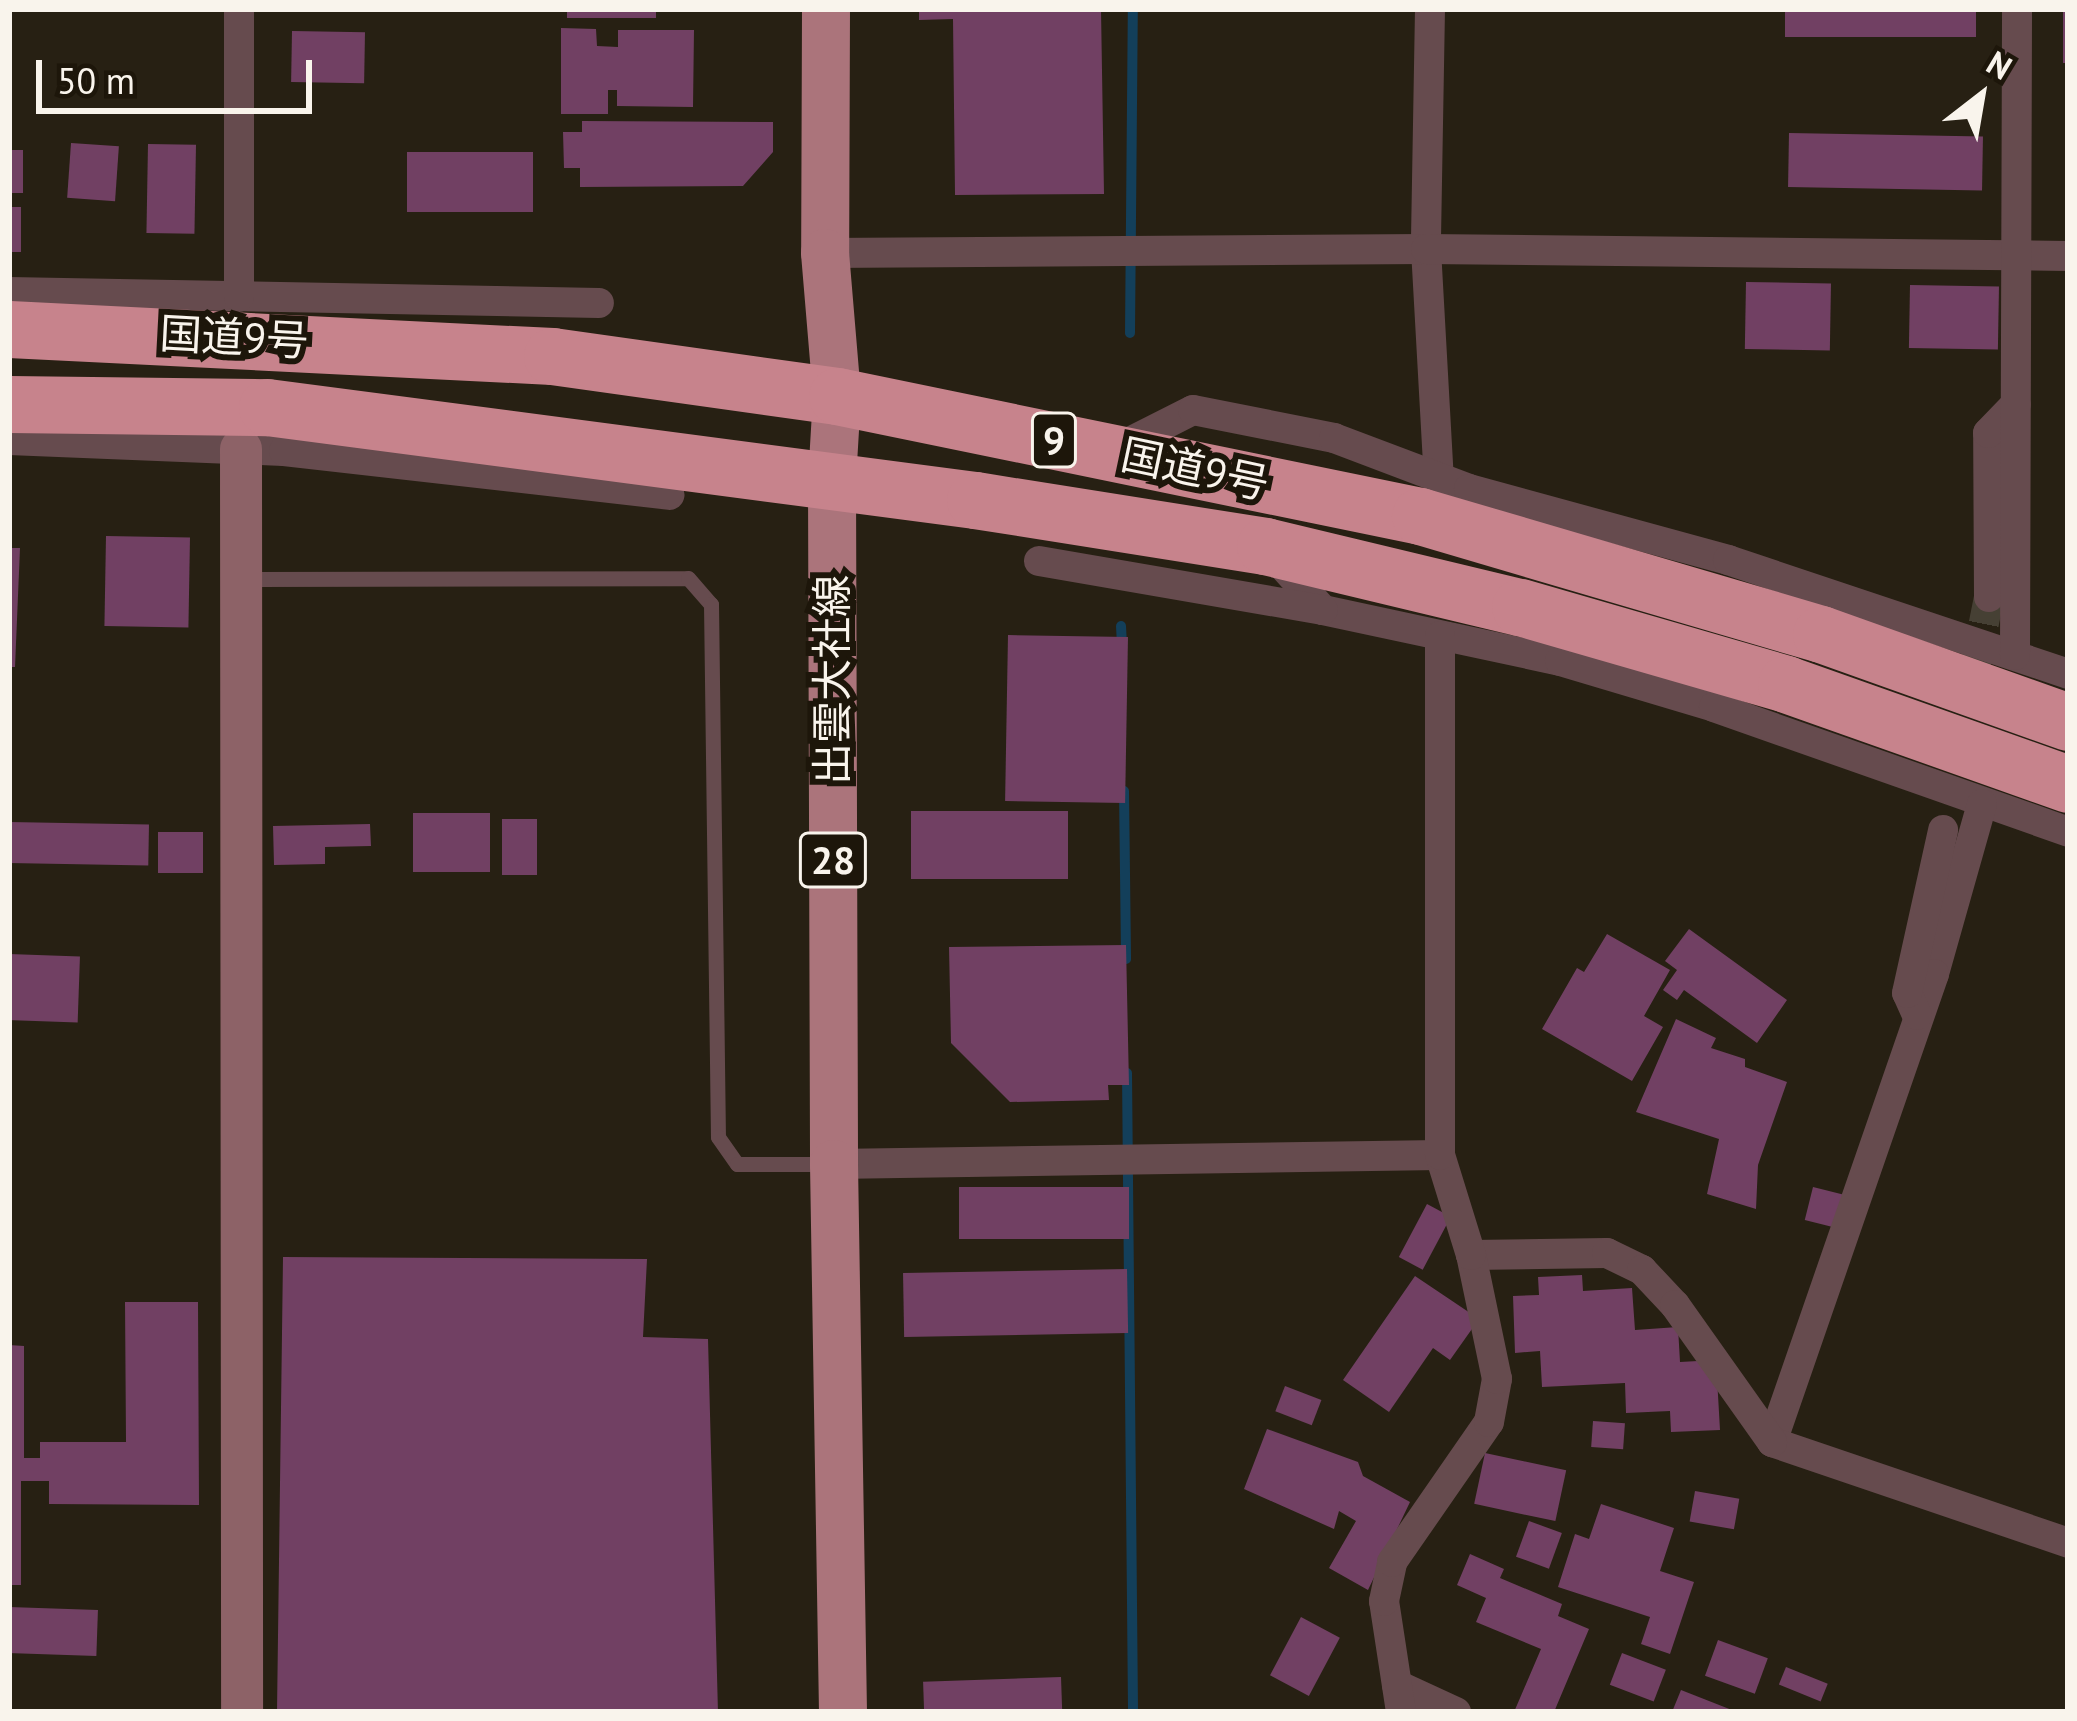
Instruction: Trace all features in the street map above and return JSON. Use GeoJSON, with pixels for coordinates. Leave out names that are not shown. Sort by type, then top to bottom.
{"type":"FeatureCollection","features":[{"type":"Feature","properties":{"kind":"highway","name":"国道9号"},"geometry":{"type":"LineString","coordinates":[[9,328],[551,356],[837,395],[1420,516],[1821,634],[2068,722]]}},
{"type":"Feature","properties":{"kind":"highway","name":"国道9号"},"geometry":{"type":"LineString","coordinates":[[9,404],[267,407],[637,480],[832,480],[1265,546],[1520,607],[1786,685],[2068,784]]}},
{"type":"Feature","properties":{"kind":"main road","name":"出雲大社線"},"geometry":{"type":"LineString","coordinates":[[826,9],[825,253],[837,395],[832,480],[834,1164],[843,1712]]}},
{"type":"Feature","properties":{"kind":"street"},"geometry":{"type":"LineString","coordinates":[[238,297],[239,9]]}},
{"type":"Feature","properties":{"kind":"street"},"geometry":{"type":"LineString","coordinates":[[1430,9],[1426,249],[1439,478]]}},
{"type":"Feature","properties":{"kind":"street"},"geometry":{"type":"LineString","coordinates":[[2015,655],[2017,9]]}},
{"type":"Feature","properties":{"kind":"street"},"geometry":{"type":"LineString","coordinates":[[825,253],[1426,249],[2068,256]]}},
{"type":"Feature","properties":{"kind":"street"},"geometry":{"type":"LineString","coordinates":[[9,292],[598,303]]}},
{"type":"Feature","properties":{"kind":"street"},"geometry":{"type":"LineString","coordinates":[[358,298],[423,349]]}},
{"type":"Feature","properties":{"kind":"street"},"geometry":{"type":"LineString","coordinates":[[1989,597],[1988,433],[2016,404]]}},
{"type":"Feature","properties":{"kind":"street"},"geometry":{"type":"LineString","coordinates":[[1110,452],[1193,410],[1334,438],[1439,478],[1728,560],[2068,674]]}},
{"type":"Feature","properties":{"kind":"street"},"geometry":{"type":"LineString","coordinates":[[9,440],[241,449],[637,480]]}},
{"type":"Feature","properties":{"kind":"street"},"geometry":{"type":"LineString","coordinates":[[241,449],[242,1712]]}},
{"type":"Feature","properties":{"kind":"street"},"geometry":{"type":"LineString","coordinates":[[1265,546],[1323,610]]}},
{"type":"Feature","properties":{"kind":"street"},"geometry":{"type":"LineString","coordinates":[[1648,583],[1728,560]]}},
{"type":"Feature","properties":{"kind":"street"},"geometry":{"type":"LineString","coordinates":[[1039,561],[1323,610],[1560,661],[1714,706],[2068,832]]}},
{"type":"Feature","properties":{"kind":"street"},"geometry":{"type":"LineString","coordinates":[[1440,636],[1441,1155],[1471,1255],[1497,1379],[1489,1422],[1392,1562],[1384,1601],[1399,1698],[1456,1712]]}},
{"type":"Feature","properties":{"kind":"street"},"geometry":{"type":"LineString","coordinates":[[1714,706],[1786,685]]}},
{"type":"Feature","properties":{"kind":"street"},"geometry":{"type":"LineString","coordinates":[[1772,1442],[1918,1018],[1982,803]]}},
{"type":"Feature","properties":{"kind":"street"},"geometry":{"type":"LineString","coordinates":[[1918,1018],[1907,993],[1943,830]]}},
{"type":"Feature","properties":{"kind":"street"},"geometry":{"type":"LineString","coordinates":[[834,1164],[1441,1155]]}},
{"type":"Feature","properties":{"kind":"street"},"geometry":{"type":"LineString","coordinates":[[1471,1255],[1607,1253],[1642,1270],[1675,1305],[1772,1442],[2068,1543]]}},
{"type":"Feature","properties":{"kind":"lane"},"geometry":{"type":"LineString","coordinates":[[241,578],[688,578],[711,604],[718,1137],[736,1164],[834,1164]]}},
{"type":"Feature","properties":{"kind":"building"},"geometry":{"type":"Polygon","coordinates":[[[567,9],[656,9],[656,18],[567,18],[567,9]]]}},
{"type":"Feature","properties":{"kind":"building"},"geometry":{"type":"Polygon","coordinates":[[[919,9],[1101,9],[1104,194],[955,195],[953,19],[919,20],[919,9]]]}},
{"type":"Feature","properties":{"kind":"building"},"geometry":{"type":"Polygon","coordinates":[[[1785,9],[1976,9],[1976,37],[1785,37],[1785,9]]]}},
{"type":"Feature","properties":{"kind":"building"},"geometry":{"type":"Polygon","coordinates":[[[2063,9],[2068,9],[2068,63],[2063,63],[2063,9]]]}},
{"type":"Feature","properties":{"kind":"building"},"geometry":{"type":"Polygon","coordinates":[[[561,28],[596,29],[597,46],[618,47],[618,30],[694,30],[693,107],[617,106],[617,90],[608,90],[608,114],[561,114],[561,28]]]}},
{"type":"Feature","properties":{"kind":"building"},"geometry":{"type":"Polygon","coordinates":[[[292,31],[365,32],[364,83],[291,82],[292,31]]]}},
{"type":"Feature","properties":{"kind":"building"},"geometry":{"type":"Polygon","coordinates":[[[582,121],[773,122],[773,152],[743,186],[580,187],[580,168],[564,168],[563,132],[582,132],[582,121]]]}},
{"type":"Feature","properties":{"kind":"building"},"geometry":{"type":"Polygon","coordinates":[[[1789,133],[1983,136],[1982,190],[1788,187],[1789,133]]]}},
{"type":"Feature","properties":{"kind":"building"},"geometry":{"type":"Polygon","coordinates":[[[71,143],[119,146],[115,201],[67,198],[71,143]]]}},
{"type":"Feature","properties":{"kind":"building"},"geometry":{"type":"Polygon","coordinates":[[[148,144],[196,145],[194,234],[146,233],[148,144]]]}},
{"type":"Feature","properties":{"kind":"building"},"geometry":{"type":"Polygon","coordinates":[[[9,150],[23,150],[23,193],[9,193],[9,150]]]}},
{"type":"Feature","properties":{"kind":"building"},"geometry":{"type":"Polygon","coordinates":[[[407,152],[533,152],[533,212],[407,212],[407,152]]]}},
{"type":"Feature","properties":{"kind":"building"},"geometry":{"type":"Polygon","coordinates":[[[9,207],[21,207],[21,252],[9,252],[9,207]]]}},
{"type":"Feature","properties":{"kind":"building"},"geometry":{"type":"Polygon","coordinates":[[[1746,282],[1831,283],[1830,350],[1745,349],[1746,282]]]}},
{"type":"Feature","properties":{"kind":"building"},"geometry":{"type":"Polygon","coordinates":[[[1910,285],[1999,287],[1998,350],[1909,348],[1910,285]]]}},
{"type":"Feature","properties":{"kind":"building"},"geometry":{"type":"Polygon","coordinates":[[[106,536],[190,537],[188,627],[104,626],[106,536]]]}},
{"type":"Feature","properties":{"kind":"building"},"geometry":{"type":"Polygon","coordinates":[[[9,548],[20,548],[15,667],[9,667],[9,548]]]}},
{"type":"Feature","properties":{"kind":"building"},"geometry":{"type":"Polygon","coordinates":[[[1008,635],[1128,637],[1125,803],[1005,801],[1008,635]]]}},
{"type":"Feature","properties":{"kind":"building"},"geometry":{"type":"Polygon","coordinates":[[[911,811],[1068,811],[1068,879],[911,879],[911,811]]]}},
{"type":"Feature","properties":{"kind":"building"},"geometry":{"type":"Polygon","coordinates":[[[413,813],[490,813],[490,872],[413,872],[413,813]]]}},
{"type":"Feature","properties":{"kind":"building"},"geometry":{"type":"Polygon","coordinates":[[[502,819],[537,819],[537,875],[502,875],[502,819]]]}},
{"type":"Feature","properties":{"kind":"building"},"geometry":{"type":"Polygon","coordinates":[[[9,822],[149,824],[148,865],[9,863],[9,822]]]}},
{"type":"Feature","properties":{"kind":"building"},"geometry":{"type":"Polygon","coordinates":[[[370,824],[371,846],[325,847],[325,864],[274,865],[273,826],[370,824]]]}},
{"type":"Feature","properties":{"kind":"building"},"geometry":{"type":"Polygon","coordinates":[[[158,832],[203,832],[203,873],[158,873],[158,832]]]}},
{"type":"Feature","properties":{"kind":"building"},"geometry":{"type":"Polygon","coordinates":[[[1689,929],[1787,1000],[1757,1043],[1684,990],[1677,1000],[1663,990],[1677,970],[1665,961],[1689,929]]]}},
{"type":"Feature","properties":{"kind":"building"},"geometry":{"type":"Polygon","coordinates":[[[1607,934],[1670,970],[1644,1016],[1663,1027],[1632,1081],[1542,1029],[1577,968],[1584,972],[1607,934]]]}},
{"type":"Feature","properties":{"kind":"building"},"geometry":{"type":"Polygon","coordinates":[[[1126,945],[1129,1085],[1108,1085],[1109,1100],[1010,1102],[951,1043],[949,947],[1126,945]]]}},
{"type":"Feature","properties":{"kind":"building"},"geometry":{"type":"Polygon","coordinates":[[[9,954],[80,956],[78,1022],[9,1020],[9,954]]]}},
{"type":"Feature","properties":{"kind":"building"},"geometry":{"type":"Polygon","coordinates":[[[1676,1019],[1716,1038],[1711,1048],[1745,1059],[1745,1067],[1787,1082],[1758,1165],[1756,1209],[1707,1194],[1719,1139],[1636,1112],[1676,1019]]]}},
{"type":"Feature","properties":{"kind":"building"},"geometry":{"type":"Polygon","coordinates":[[[959,1187],[1129,1187],[1129,1239],[959,1239],[959,1187]]]}},
{"type":"Feature","properties":{"kind":"building"},"geometry":{"type":"Polygon","coordinates":[[[1813,1187],[1848,1196],[1840,1229],[1805,1220],[1813,1187]]]}},
{"type":"Feature","properties":{"kind":"building"},"geometry":{"type":"Polygon","coordinates":[[[1427,1204],[1451,1217],[1423,1270],[1399,1257],[1427,1204]]]}},
{"type":"Feature","properties":{"kind":"building"},"geometry":{"type":"Polygon","coordinates":[[[283,1257],[647,1259],[643,1337],[708,1339],[718,1712],[277,1712],[283,1257]]]}},
{"type":"Feature","properties":{"kind":"building"},"geometry":{"type":"Polygon","coordinates":[[[1127,1269],[1128,1333],[904,1337],[903,1273],[1127,1269]]]}},
{"type":"Feature","properties":{"kind":"building"},"geometry":{"type":"Polygon","coordinates":[[[1582,1275],[1583,1291],[1632,1288],[1635,1330],[1678,1327],[1680,1362],[1716,1360],[1720,1430],[1671,1432],[1670,1411],[1626,1413],[1625,1383],[1542,1387],[1540,1351],[1515,1353],[1513,1296],[1539,1295],[1538,1277],[1582,1275]]]}},
{"type":"Feature","properties":{"kind":"building"},"geometry":{"type":"Polygon","coordinates":[[[1415,1276],[1479,1319],[1450,1360],[1433,1348],[1389,1412],[1343,1380],[1415,1276]]]}},
{"type":"Feature","properties":{"kind":"building"},"geometry":{"type":"Polygon","coordinates":[[[125,1302],[198,1302],[199,1505],[49,1504],[49,1481],[21,1481],[21,1585],[9,1585],[9,1345],[24,1346],[24,1458],[40,1458],[40,1442],[126,1442],[125,1302]]]}},
{"type":"Feature","properties":{"kind":"building"},"geometry":{"type":"Polygon","coordinates":[[[1285,1386],[1321,1400],[1312,1425],[1275,1411],[1285,1386]]]}},
{"type":"Feature","properties":{"kind":"building"},"geometry":{"type":"Polygon","coordinates":[[[1593,1421],[1625,1423],[1623,1449],[1591,1447],[1593,1421]]]}},
{"type":"Feature","properties":{"kind":"building"},"geometry":{"type":"Polygon","coordinates":[[[1267,1429],[1358,1462],[1363,1476],[1410,1502],[1368,1590],[1329,1568],[1356,1521],[1339,1511],[1334,1529],[1244,1489],[1267,1429]]]}},
{"type":"Feature","properties":{"kind":"building"},"geometry":{"type":"Polygon","coordinates":[[[1485,1453],[1566,1470],[1555,1521],[1474,1504],[1485,1453]]]}},
{"type":"Feature","properties":{"kind":"building"},"geometry":{"type":"Polygon","coordinates":[[[1695,1491],[1739,1499],[1734,1529],[1690,1522],[1695,1491]]]}},
{"type":"Feature","properties":{"kind":"building"},"geometry":{"type":"Polygon","coordinates":[[[1601,1504],[1674,1528],[1660,1571],[1694,1582],[1670,1654],[1641,1644],[1650,1617],[1558,1587],[1575,1534],[1589,1539],[1601,1504]]]}},
{"type":"Feature","properties":{"kind":"building"},"geometry":{"type":"Polygon","coordinates":[[[1529,1521],[1562,1533],[1549,1569],[1516,1557],[1529,1521]]]}},
{"type":"Feature","properties":{"kind":"building"},"geometry":{"type":"Polygon","coordinates":[[[1470,1554],[1504,1569],[1500,1578],[1562,1604],[1558,1616],[1589,1629],[1554,1712],[1514,1712],[1541,1649],[1476,1622],[1486,1598],[1457,1585],[1470,1554]]]}},
{"type":"Feature","properties":{"kind":"building"},"geometry":{"type":"Polygon","coordinates":[[[9,1607],[98,1610],[96,1656],[9,1653],[9,1607]]]}},
{"type":"Feature","properties":{"kind":"building"},"geometry":{"type":"Polygon","coordinates":[[[1301,1617],[1340,1638],[1309,1696],[1270,1675],[1301,1617]]]}},
{"type":"Feature","properties":{"kind":"building"},"geometry":{"type":"Polygon","coordinates":[[[1718,1640],[1768,1658],[1755,1694],[1705,1676],[1718,1640]]]}},
{"type":"Feature","properties":{"kind":"building"},"geometry":{"type":"Polygon","coordinates":[[[1622,1653],[1666,1670],[1654,1702],[1610,1685],[1622,1653]]]}},
{"type":"Feature","properties":{"kind":"building"},"geometry":{"type":"Polygon","coordinates":[[[1786,1667],[1828,1684],[1821,1701],[1779,1685],[1786,1667]]]}},
{"type":"Feature","properties":{"kind":"building"},"geometry":{"type":"Polygon","coordinates":[[[1061,1677],[1062,1712],[924,1712],[923,1682],[1061,1677]]]}},
{"type":"Feature","properties":{"kind":"building"},"geometry":{"type":"Polygon","coordinates":[[[1681,1690],[1737,1712],[1672,1712],[1681,1690]]]}},
{"type":"Feature","properties":{"kind":"waterway"},"geometry":{"type":"LineString","coordinates":[[1130,333],[1133,9]]}},
{"type":"Feature","properties":{"kind":"waterway"},"geometry":{"type":"LineString","coordinates":[[1121,626],[1122,647]]}},
{"type":"Feature","properties":{"kind":"waterway"},"geometry":{"type":"LineString","coordinates":[[1124,791],[1126,959]]}},
{"type":"Feature","properties":{"kind":"waterway"},"geometry":{"type":"LineString","coordinates":[[1127,1073],[1133,1712]]}},
{"type":"Feature","properties":{"kind":"tunnel"},"geometry":{"type":"LineString","coordinates":[[1975,668],[1989,597]]}}]}
